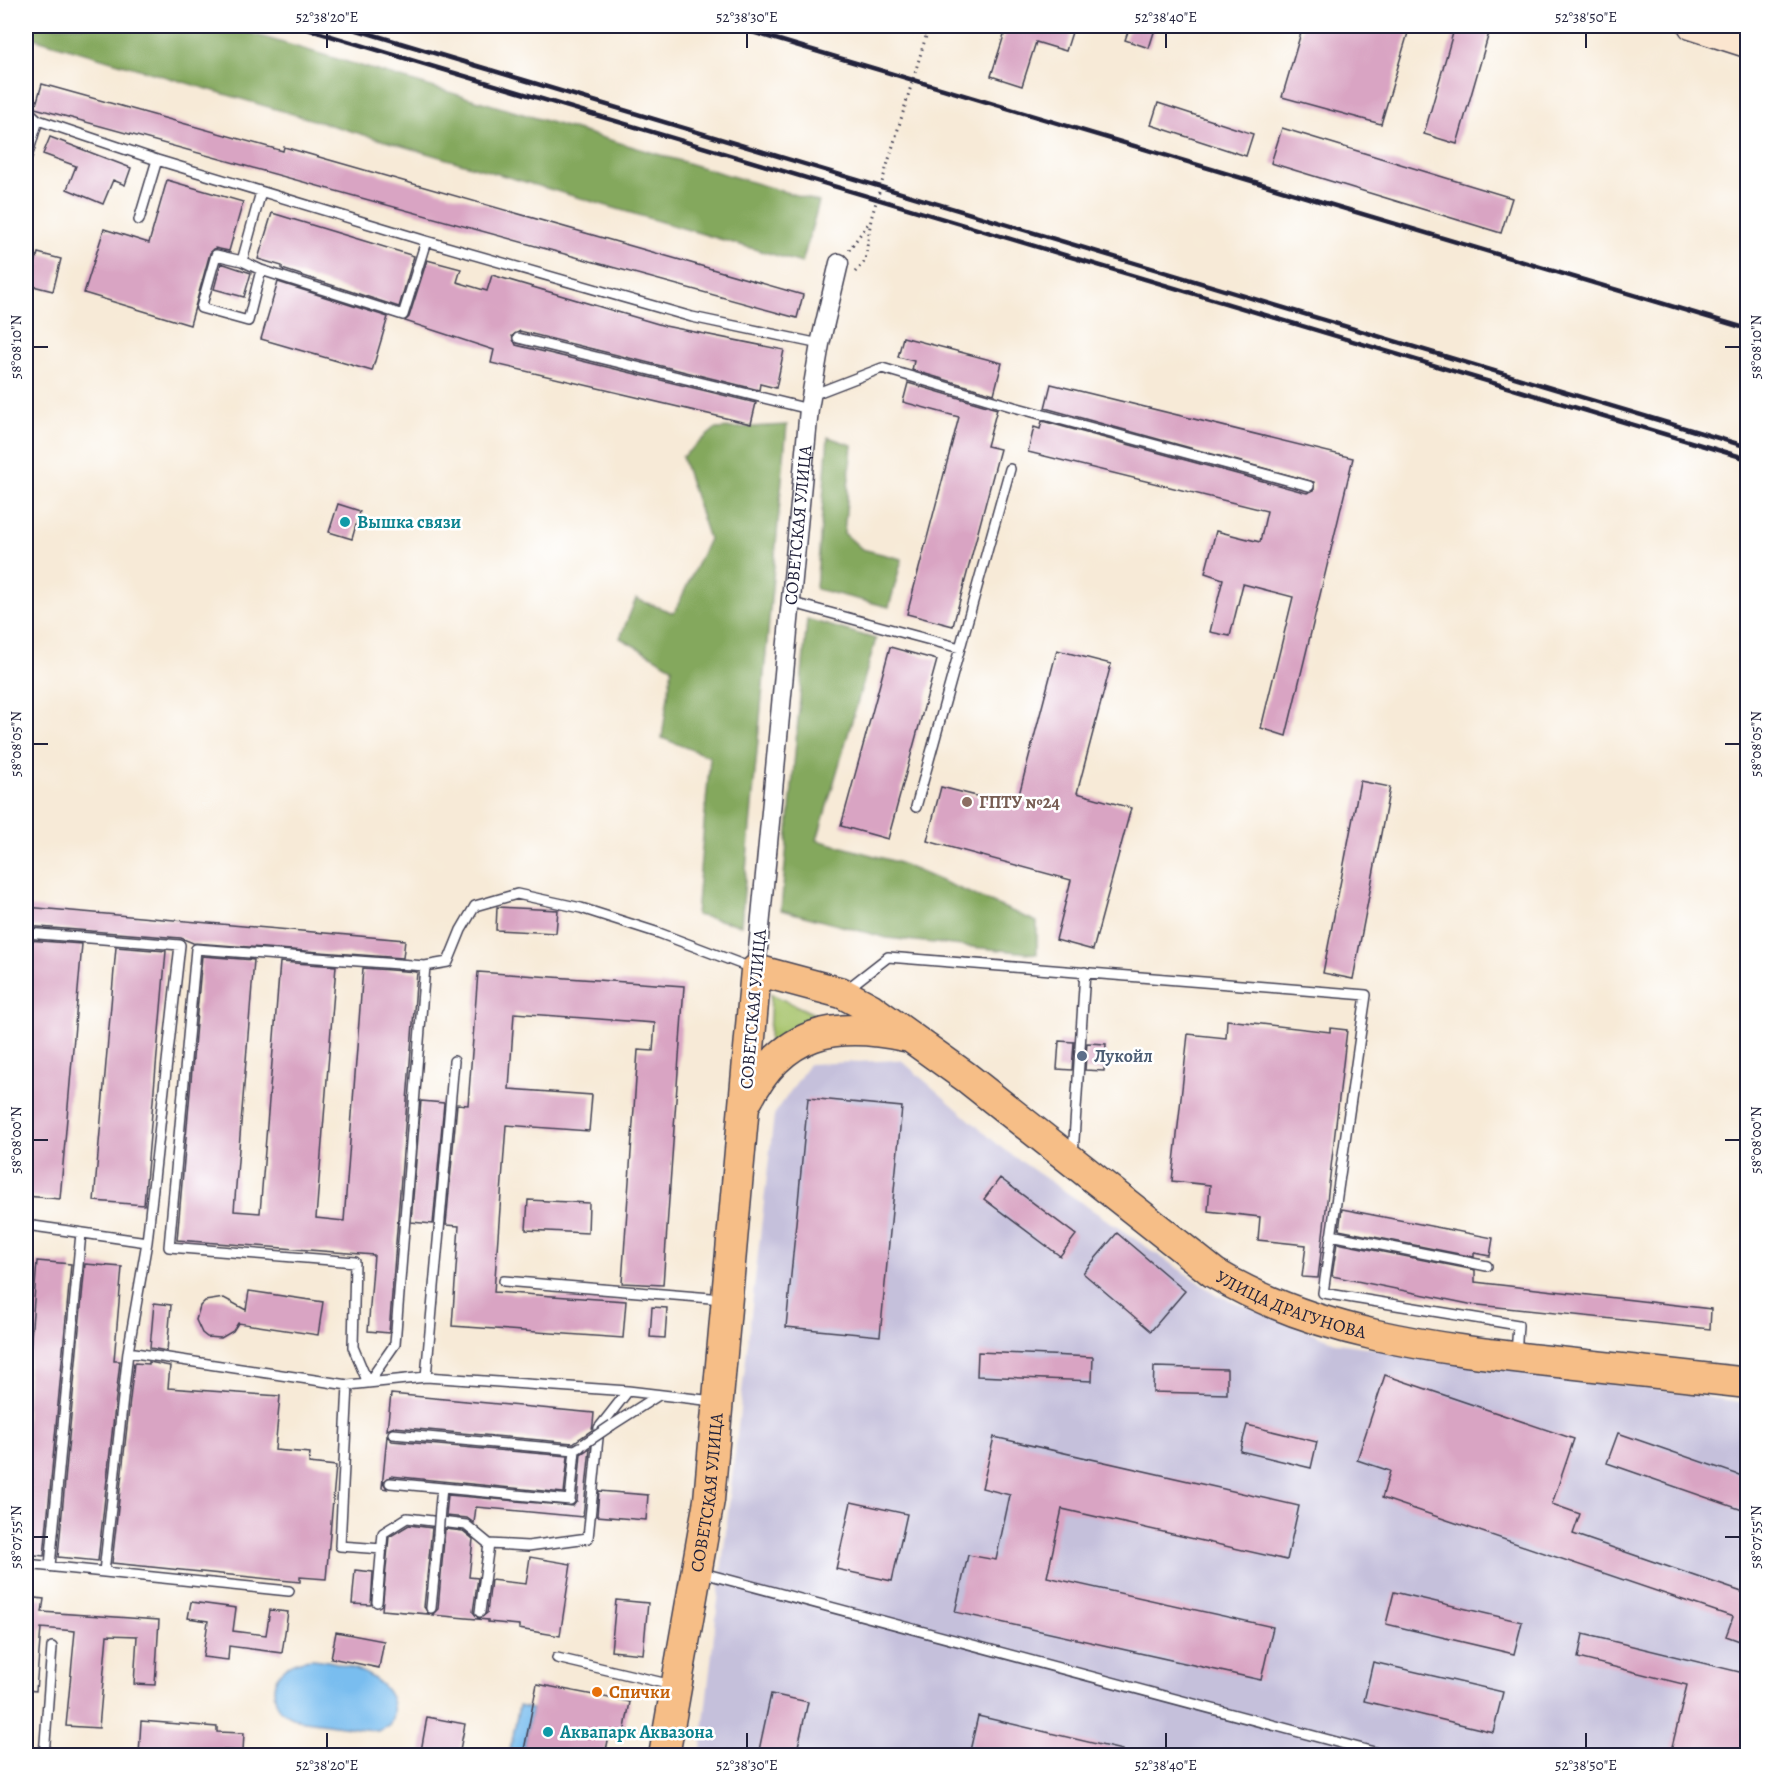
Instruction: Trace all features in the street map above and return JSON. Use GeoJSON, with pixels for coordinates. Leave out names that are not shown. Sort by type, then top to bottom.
{"type":"FeatureCollection","features":[{"type":"Feature","properties":{"kind":"main road"},"geometry":{"type":"LineString","coordinates":[[1692,26],[1748,44]]}},
{"type":"Feature","properties":{"kind":"main road","name":"УЛИЦА ДРАГУНОВА"},"geometry":{"type":"LineString","coordinates":[[756,970],[842,993],[914,1038],[1072,1159],[1214,1273],[1249,1294],[1289,1311],[1385,1339],[1516,1357],[1748,1383]]}},
{"type":"Feature","properties":{"kind":"main road","name":"СОВЕТСКАЯ УЛИЦА"},"geometry":{"type":"LineString","coordinates":[[664,1755],[670,1702],[709,1500],[756,970]]}},
{"type":"Feature","properties":{"kind":"main road"},"geometry":{"type":"LineString","coordinates":[[745,1105],[761,1074],[783,1053],[810,1037],[845,1029],[876,1030],[914,1038]]}},
{"type":"Feature","properties":{"kind":"street","name":"СОВЕТСКАЯ УЛИЦА"},"geometry":{"type":"LineString","coordinates":[[756,970],[793,603],[810,402],[820,344],[840,263]]}},
{"type":"Feature","properties":{"kind":"lane"},"geometry":{"type":"LineString","coordinates":[[26,109],[38,120],[157,160],[426,241],[692,317],[820,344]]}},
{"type":"Feature","properties":{"kind":"lane"},"geometry":{"type":"LineString","coordinates":[[26,160],[38,120]]}},
{"type":"Feature","properties":{"kind":"lane"},"geometry":{"type":"LineString","coordinates":[[140,220],[157,160]]}},
{"type":"Feature","properties":{"kind":"lane"},"geometry":{"type":"LineString","coordinates":[[242,261],[261,192]]}},
{"type":"Feature","properties":{"kind":"lane"},"geometry":{"type":"LineString","coordinates":[[261,270],[248,321],[201,308],[216,255],[242,261],[261,270],[403,315],[426,241]]}},
{"type":"Feature","properties":{"kind":"lane"},"geometry":{"type":"LineString","coordinates":[[518,338],[810,402],[882,368],[1026,410],[1309,486]]}},
{"type":"Feature","properties":{"kind":"lane"},"geometry":{"type":"LineString","coordinates":[[916,807],[1010,469]]}},
{"type":"Feature","properties":{"kind":"lane"},"geometry":{"type":"LineString","coordinates":[[793,603],[960,648]]}},
{"type":"Feature","properties":{"kind":"lane"},"geometry":{"type":"LineString","coordinates":[[368,1383],[353,1347],[355,1262],[169,1247],[196,949],[425,966],[448,962],[461,930],[475,906],[517,894],[592,912],[659,933],[756,970]]}},
{"type":"Feature","properties":{"kind":"lane"},"geometry":{"type":"LineString","coordinates":[[26,933],[180,945],[147,1242],[128,1352],[104,1572]]}},
{"type":"Feature","properties":{"kind":"lane"},"geometry":{"type":"LineString","coordinates":[[842,993],[888,957],[1366,995],[1323,1293],[1518,1325],[1516,1357]]}},
{"type":"Feature","properties":{"kind":"lane"},"geometry":{"type":"LineString","coordinates":[[368,1383],[395,1344],[425,966]]}},
{"type":"Feature","properties":{"kind":"lane"},"geometry":{"type":"LineString","coordinates":[[1072,1159],[1084,972]]}},
{"type":"Feature","properties":{"kind":"lane"},"geometry":{"type":"LineString","coordinates":[[426,1377],[454,1061]]}},
{"type":"Feature","properties":{"kind":"lane"},"geometry":{"type":"LineString","coordinates":[[26,1225],[147,1242]]}},
{"type":"Feature","properties":{"kind":"lane"},"geometry":{"type":"LineString","coordinates":[[50,1566],[81,1233]]}},
{"type":"Feature","properties":{"kind":"lane"},"geometry":{"type":"LineString","coordinates":[[1331,1235],[1487,1266]]}},
{"type":"Feature","properties":{"kind":"lane"},"geometry":{"type":"LineString","coordinates":[[504,1281],[728,1299]]}},
{"type":"Feature","properties":{"kind":"lane"},"geometry":{"type":"LineString","coordinates":[[128,1352],[348,1385],[426,1377],[628,1391],[718,1402]]}},
{"type":"Feature","properties":{"kind":"lane"},"geometry":{"type":"LineString","coordinates":[[348,1385],[340,1546],[382,1549]]}},
{"type":"Feature","properties":{"kind":"lane"},"geometry":{"type":"LineString","coordinates":[[377,1602],[383,1533],[407,1518],[466,1525],[489,1544],[528,1546],[588,1538],[599,1428],[628,1391]]}},
{"type":"Feature","properties":{"kind":"lane"},"geometry":{"type":"LineString","coordinates":[[393,1434],[575,1450],[659,1395]]}},
{"type":"Feature","properties":{"kind":"lane"},"geometry":{"type":"LineString","coordinates":[[390,1483],[570,1500],[575,1450]]}},
{"type":"Feature","properties":{"kind":"lane"},"geometry":{"type":"LineString","coordinates":[[431,1608],[442,1488]]}},
{"type":"Feature","properties":{"kind":"lane"},"geometry":{"type":"LineString","coordinates":[[480,1612],[489,1544]]}},
{"type":"Feature","properties":{"kind":"lane"},"geometry":{"type":"LineString","coordinates":[[26,1564],[290,1591]]}},
{"type":"Feature","properties":{"kind":"lane"},"geometry":{"type":"LineString","coordinates":[[697,1571],[1389,1755]]}},
{"type":"Feature","properties":{"kind":"lane"},"geometry":{"type":"LineString","coordinates":[[44,1755],[52,1647]]}},
{"type":"Feature","properties":{"kind":"lane"},"geometry":{"type":"LineString","coordinates":[[557,1658],[670,1702]]}},
{"type":"Feature","properties":{"kind":"path"},"geometry":{"type":"LineString","coordinates":[[830,303],[865,261],[871,219],[929,26]]}},
{"type":"Feature","properties":{"kind":"path"},"geometry":{"type":"LineString","coordinates":[[840,263],[871,219]]}},
{"type":"Feature","properties":{"kind":"shaded area"},"geometry":{"type":"Polygon","coordinates":[[[901,1060],[1003,1149],[1217,1295],[1338,1343],[1747,1403],[1747,1755],[700,1756],[774,1115],[809,1064],[901,1060]]]}},
{"type":"Feature","properties":{"kind":"green space"},"geometry":{"type":"Polygon","coordinates":[[[26,26],[226,26],[819,202],[802,263],[26,36],[26,26]]]}},
{"type":"Feature","properties":{"kind":"green space"},"geometry":{"type":"Polygon","coordinates":[[[787,425],[741,925],[696,915],[710,757],[662,738],[672,667],[620,638],[636,599],[674,613],[709,539],[682,457],[715,429],[787,425]]]}},
{"type":"Feature","properties":{"kind":"green space"},"geometry":{"type":"Polygon","coordinates":[[[828,437],[852,445],[844,533],[862,549],[902,559],[889,607],[816,589],[828,437]]]}},
{"type":"Feature","properties":{"kind":"green space"},"geometry":{"type":"Polygon","coordinates":[[[807,619],[876,639],[817,840],[897,862],[1037,922],[1037,954],[887,938],[781,910],[807,619]]]}},
{"type":"Feature","properties":{"kind":"green space"},"geometry":{"type":"Polygon","coordinates":[[[771,994],[840,1026],[768,1056],[771,994]]]}},
{"type":"Feature","properties":{"kind":"water"},"geometry":{"type":"Polygon","coordinates":[[[313,1659],[356,1669],[383,1686],[391,1697],[393,1711],[389,1726],[378,1731],[298,1720],[280,1710],[274,1689],[279,1674],[293,1663],[313,1659]]]}},
{"type":"Feature","properties":{"kind":"water"},"geometry":{"type":"Polygon","coordinates":[[[519,1706],[532,1709],[523,1755],[509,1755],[519,1706]]]}},
{"type":"Feature","properties":{"kind":"building"},"geometry":{"type":"Polygon","coordinates":[[[1007,26],[1074,26],[1066,51],[1036,42],[1022,86],[991,76],[1007,26]]]}},
{"type":"Feature","properties":{"kind":"building"},"geometry":{"type":"Polygon","coordinates":[[[1130,26],[1156,26],[1149,48],[1125,40],[1130,26]]]}},
{"type":"Feature","properties":{"kind":"building"},"geometry":{"type":"Polygon","coordinates":[[[1303,26],[1410,26],[1381,124],[1282,97],[1303,26]]]}},
{"type":"Feature","properties":{"kind":"building"},"geometry":{"type":"Polygon","coordinates":[[[1455,26],[1491,26],[1457,144],[1424,134],[1455,26]]]}},
{"type":"Feature","properties":{"kind":"building"},"geometry":{"type":"Polygon","coordinates":[[[42,84],[283,151],[284,147],[803,295],[797,318],[35,108],[42,84]]]}},
{"type":"Feature","properties":{"kind":"building"},"geometry":{"type":"Polygon","coordinates":[[[1158,103],[1253,134],[1246,156],[1151,125],[1158,103]]]}},
{"type":"Feature","properties":{"kind":"building"},"geometry":{"type":"Polygon","coordinates":[[[1282,128],[1512,198],[1501,233],[1271,163],[1282,128]]]}},
{"type":"Feature","properties":{"kind":"building"},"geometry":{"type":"Polygon","coordinates":[[[50,137],[131,168],[125,185],[113,180],[103,204],[67,189],[76,166],[43,154],[50,137]]]}},
{"type":"Feature","properties":{"kind":"building"},"geometry":{"type":"Polygon","coordinates":[[[167,180],[243,202],[229,251],[215,248],[210,253],[190,325],[84,293],[104,229],[149,243],[167,180]]]}},
{"type":"Feature","properties":{"kind":"building"},"geometry":{"type":"Polygon","coordinates":[[[272,213],[414,256],[399,307],[258,259],[272,213]]]}},
{"type":"Feature","properties":{"kind":"building"},"geometry":{"type":"Polygon","coordinates":[[[38,253],[61,259],[53,291],[29,285],[38,253]]]}},
{"type":"Feature","properties":{"kind":"building"},"geometry":{"type":"Polygon","coordinates":[[[427,260],[461,269],[457,282],[487,291],[492,275],[665,326],[784,350],[776,388],[760,384],[759,390],[520,331],[512,336],[516,345],[756,403],[751,424],[491,363],[494,350],[405,321],[409,317],[427,260]]]}},
{"type":"Feature","properties":{"kind":"building"},"geometry":{"type":"Polygon","coordinates":[[[221,263],[251,273],[244,297],[214,289],[221,263]]]}},
{"type":"Feature","properties":{"kind":"building"},"geometry":{"type":"Polygon","coordinates":[[[278,282],[388,317],[372,371],[261,339],[278,282]]]}},
{"type":"Feature","properties":{"kind":"building"},"geometry":{"type":"Polygon","coordinates":[[[903,337],[1002,363],[994,394],[912,370],[914,361],[898,357],[903,337]]]}},
{"type":"Feature","properties":{"kind":"building"},"geometry":{"type":"Polygon","coordinates":[[[908,383],[997,409],[987,446],[1000,449],[953,626],[907,614],[959,417],[903,402],[908,383]]]}},
{"type":"Feature","properties":{"kind":"building"},"geometry":{"type":"Polygon","coordinates":[[[1051,384],[1353,458],[1286,736],[1261,728],[1293,597],[1243,584],[1230,636],[1210,632],[1223,579],[1205,573],[1216,531],[1260,542],[1267,511],[1028,452],[1034,427],[1040,429],[1042,421],[1307,493],[1314,490],[1314,482],[1045,408],[1051,384]]]}},
{"type":"Feature","properties":{"kind":"building","name":"Вышка связи"},"geometry":{"type":"Polygon","coordinates":[[[338,504],[360,511],[352,539],[329,532],[338,504]]]}},
{"type":"Feature","properties":{"kind":"building"},"geometry":{"type":"Polygon","coordinates":[[[890,647],[937,660],[888,839],[841,826],[890,647]]]}},
{"type":"Feature","properties":{"kind":"building","name":"ГПТУ №24"},"geometry":{"type":"Polygon","coordinates":[[[1057,650],[1111,664],[1077,793],[1131,808],[1093,950],[1056,940],[1071,880],[927,841],[941,787],[1016,806],[1057,650]]]}},
{"type":"Feature","properties":{"kind":"building"},"geometry":{"type":"Polygon","coordinates":[[[1360,781],[1390,787],[1353,979],[1323,973],[1360,781]]]}},
{"type":"Feature","properties":{"kind":"building"},"geometry":{"type":"Polygon","coordinates":[[[26,907],[405,940],[403,958],[193,943],[181,938],[26,926],[26,907]]]}},
{"type":"Feature","properties":{"kind":"building"},"geometry":{"type":"Polygon","coordinates":[[[497,907],[558,910],[556,933],[496,930],[497,907]]]}},
{"type":"Feature","properties":{"kind":"building"},"geometry":{"type":"Polygon","coordinates":[[[27,940],[82,944],[60,1199],[26,1196],[27,940]]]}},
{"type":"Feature","properties":{"kind":"building"},"geometry":{"type":"Polygon","coordinates":[[[116,947],[166,951],[144,1205],[94,1201],[116,947]]]}},
{"type":"Feature","properties":{"kind":"building"},"geometry":{"type":"Polygon","coordinates":[[[202,956],[254,960],[234,1211],[260,1213],[280,962],[336,966],[316,1218],[344,1221],[363,968],[417,972],[389,1333],[368,1331],[374,1255],[177,1240],[202,956]]]}},
{"type":"Feature","properties":{"kind":"building"},"geometry":{"type":"Polygon","coordinates":[[[478,972],[684,986],[663,1285],[622,1283],[638,1050],[653,1051],[655,1023],[514,1013],[509,1089],[592,1095],[589,1131],[506,1125],[494,1292],[626,1301],[623,1338],[452,1326],[459,1226],[446,1225],[457,1104],[468,1105],[478,972]]]}},
{"type":"Feature","properties":{"kind":"building"},"geometry":{"type":"Polygon","coordinates":[[[1227,1020],[1330,1032],[1330,1028],[1347,1030],[1318,1278],[1302,1277],[1306,1245],[1258,1240],[1260,1217],[1208,1211],[1210,1185],[1172,1181],[1188,1034],[1226,1038],[1227,1020]]]}},
{"type":"Feature","properties":{"kind":"building"},"geometry":{"type":"Polygon","coordinates":[[[1059,1041],[1074,1042],[1072,1070],[1057,1069],[1059,1041]]]}},
{"type":"Feature","properties":{"kind":"building"},"geometry":{"type":"Polygon","coordinates":[[[1087,1043],[1106,1044],[1104,1071],[1085,1070],[1087,1043]]]}},
{"type":"Feature","properties":{"kind":"building"},"geometry":{"type":"Polygon","coordinates":[[[808,1098],[902,1107],[880,1336],[786,1327],[808,1098]]]}},
{"type":"Feature","properties":{"kind":"building"},"geometry":{"type":"Polygon","coordinates":[[[421,1101],[444,1103],[433,1224],[411,1222],[421,1101]]]}},
{"type":"Feature","properties":{"kind":"building"},"geometry":{"type":"Polygon","coordinates":[[[1000,1178],[1076,1235],[1060,1256],[984,1199],[1000,1178]]]}},
{"type":"Feature","properties":{"kind":"building"},"geometry":{"type":"Polygon","coordinates":[[[528,1200],[589,1203],[588,1233],[526,1230],[528,1200]]]}},
{"type":"Feature","properties":{"kind":"building"},"geometry":{"type":"Polygon","coordinates":[[[1342,1209],[1493,1238],[1490,1256],[1474,1253],[1474,1257],[1339,1230],[1342,1209]]]}},
{"type":"Feature","properties":{"kind":"building"},"geometry":{"type":"Polygon","coordinates":[[[1117,1233],[1185,1291],[1151,1331],[1083,1273],[1117,1233]]]}},
{"type":"Feature","properties":{"kind":"building"},"geometry":{"type":"Polygon","coordinates":[[[1337,1243],[1475,1270],[1475,1282],[1711,1309],[1710,1329],[1469,1304],[1332,1276],[1337,1243]]]}},
{"type":"Feature","properties":{"kind":"building"},"geometry":{"type":"Polygon","coordinates":[[[37,1261],[71,1264],[44,1556],[26,1554],[26,1403],[37,1261]]]}},
{"type":"Feature","properties":{"kind":"building"},"geometry":{"type":"Polygon","coordinates":[[[85,1264],[122,1267],[114,1361],[120,1361],[98,1561],[58,1557],[85,1264]]]}},
{"type":"Feature","properties":{"kind":"building"},"geometry":{"type":"Polygon","coordinates":[[[249,1291],[323,1302],[318,1335],[238,1323],[233,1331],[221,1338],[207,1337],[202,1333],[196,1320],[200,1306],[205,1301],[224,1298],[246,1310],[249,1291]]]}},
{"type":"Feature","properties":{"kind":"building"},"geometry":{"type":"Polygon","coordinates":[[[154,1303],[171,1305],[167,1351],[150,1348],[154,1303]]]}},
{"type":"Feature","properties":{"kind":"building"},"geometry":{"type":"Polygon","coordinates":[[[652,1307],[667,1308],[665,1338],[650,1337],[652,1307]]]}},
{"type":"Feature","properties":{"kind":"building"},"geometry":{"type":"Polygon","coordinates":[[[978,1352],[1093,1357],[1092,1381],[977,1376],[978,1352]]]}},
{"type":"Feature","properties":{"kind":"building"},"geometry":{"type":"Polygon","coordinates":[[[149,1362],[170,1366],[168,1388],[280,1396],[275,1450],[310,1453],[309,1463],[336,1466],[326,1579],[300,1577],[300,1582],[112,1563],[134,1363],[149,1364],[149,1362]]]}},
{"type":"Feature","properties":{"kind":"building"},"geometry":{"type":"Polygon","coordinates":[[[1154,1367],[1227,1369],[1227,1394],[1153,1392],[1154,1367]]]}},
{"type":"Feature","properties":{"kind":"building"},"geometry":{"type":"Polygon","coordinates":[[[1385,1375],[1574,1439],[1552,1504],[1580,1514],[1573,1534],[1742,1592],[1748,1582],[1748,1644],[1726,1636],[1733,1617],[1382,1498],[1390,1471],[1357,1460],[1385,1375]]]}},
{"type":"Feature","properties":{"kind":"building"},"geometry":{"type":"Polygon","coordinates":[[[391,1394],[594,1413],[593,1424],[592,1430],[573,1443],[394,1427],[387,1430],[391,1394]]]}},
{"type":"Feature","properties":{"kind":"building"},"geometry":{"type":"Polygon","coordinates":[[[1247,1425],[1317,1442],[1311,1468],[1240,1451],[1247,1425]]]}},
{"type":"Feature","properties":{"kind":"building"},"geometry":{"type":"Polygon","coordinates":[[[1618,1433],[1748,1478],[1748,1512],[1607,1463],[1618,1433]]]}},
{"type":"Feature","properties":{"kind":"building"},"geometry":{"type":"Polygon","coordinates":[[[387,1436],[392,1441],[568,1456],[564,1493],[391,1476],[383,1482],[387,1489],[382,1488],[387,1436]]]}},
{"type":"Feature","properties":{"kind":"building"},"geometry":{"type":"Polygon","coordinates":[[[994,1437],[1299,1506],[1287,1560],[1062,1509],[1047,1577],[1273,1627],[1261,1680],[955,1612],[968,1555],[996,1560],[1010,1495],[982,1488],[994,1437]]]}},
{"type":"Feature","properties":{"kind":"building"},"geometry":{"type":"Polygon","coordinates":[[[590,1448],[583,1517],[476,1507],[474,1523],[467,1518],[446,1516],[448,1495],[573,1506],[577,1501],[581,1454],[590,1448]]]}},
{"type":"Feature","properties":{"kind":"building"},"geometry":{"type":"Polygon","coordinates":[[[599,1491],[648,1495],[646,1520],[597,1516],[599,1491]]]}},
{"type":"Feature","properties":{"kind":"building"},"geometry":{"type":"Polygon","coordinates":[[[851,1502],[907,1514],[892,1581],[836,1569],[851,1502]]]}},
{"type":"Feature","properties":{"kind":"building"},"geometry":{"type":"Polygon","coordinates":[[[409,1525],[432,1528],[424,1607],[429,1614],[382,1610],[389,1537],[409,1525]]]}},
{"type":"Feature","properties":{"kind":"building"},"geometry":{"type":"Polygon","coordinates":[[[445,1529],[463,1531],[473,1539],[469,1577],[478,1578],[473,1612],[479,1619],[487,1613],[491,1580],[526,1584],[530,1557],[571,1564],[560,1636],[519,1629],[519,1625],[432,1615],[438,1609],[445,1529]]]}},
{"type":"Feature","properties":{"kind":"building"},"geometry":{"type":"Polygon","coordinates":[[[355,1570],[373,1572],[371,1605],[352,1604],[355,1570]]]}},
{"type":"Feature","properties":{"kind":"building"},"geometry":{"type":"Polygon","coordinates":[[[1394,1592],[1522,1622],[1514,1654],[1386,1624],[1394,1592]]]}},
{"type":"Feature","properties":{"kind":"building"},"geometry":{"type":"Polygon","coordinates":[[[26,1597],[44,1599],[42,1612],[159,1620],[155,1685],[134,1684],[137,1636],[107,1635],[99,1728],[66,1726],[75,1631],[41,1628],[36,1691],[26,1690],[26,1597]]]}},
{"type":"Feature","properties":{"kind":"building"},"geometry":{"type":"Polygon","coordinates":[[[616,1600],[648,1603],[643,1654],[611,1651],[616,1600]]]}},
{"type":"Feature","properties":{"kind":"building"},"geometry":{"type":"Polygon","coordinates":[[[191,1602],[236,1608],[233,1631],[266,1635],[270,1610],[288,1612],[282,1653],[229,1646],[228,1660],[203,1657],[208,1621],[188,1618],[191,1602]]]}},
{"type":"Feature","properties":{"kind":"building"},"geometry":{"type":"Polygon","coordinates":[[[336,1632],[384,1641],[379,1668],[331,1658],[336,1632]]]}},
{"type":"Feature","properties":{"kind":"building"},"geometry":{"type":"Polygon","coordinates":[[[1583,1634],[1748,1674],[1748,1755],[1670,1755],[1687,1685],[1578,1658],[1583,1634]]]}},
{"type":"Feature","properties":{"kind":"building"},"geometry":{"type":"Polygon","coordinates":[[[1373,1662],[1503,1692],[1493,1732],[1364,1701],[1373,1662]]]}},
{"type":"Feature","properties":{"kind":"building"},"geometry":{"type":"Polygon","coordinates":[[[537,1684],[630,1702],[623,1739],[609,1736],[605,1755],[523,1755],[537,1684]]]}},
{"type":"Feature","properties":{"kind":"building"},"geometry":{"type":"Polygon","coordinates":[[[771,1694],[808,1702],[796,1755],[758,1755],[771,1694]]]}},
{"type":"Feature","properties":{"kind":"building"},"geometry":{"type":"Polygon","coordinates":[[[978,1716],[1122,1750],[1121,1755],[969,1755],[978,1716]]]}},
{"type":"Feature","properties":{"kind":"building"},"geometry":{"type":"Polygon","coordinates":[[[427,1717],[465,1724],[459,1755],[421,1751],[427,1717]]]}},
{"type":"Feature","properties":{"kind":"building"},"geometry":{"type":"Polygon","coordinates":[[[141,1721],[217,1727],[217,1732],[244,1733],[243,1751],[215,1750],[215,1755],[139,1755],[141,1721]]]}},
{"type":"Feature","properties":{"kind":"railway"},"geometry":{"type":"LineString","coordinates":[[297,26],[1748,459]]}},
{"type":"Feature","properties":{"kind":"railway"},"geometry":{"type":"LineString","coordinates":[[344,26],[1748,447]]}},
{"type":"Feature","properties":{"kind":"railway"},"geometry":{"type":"LineString","coordinates":[[732,26],[1748,329]]}},
{"type":"Feature","properties":{"kind":"place","name":"Вышка связи"},"geometry":{"type":"Point","coordinates":[345,522]}},
{"type":"Feature","properties":{"kind":"place","name":"ГПТУ №24"},"geometry":{"type":"Point","coordinates":[967,802]}},
{"type":"Feature","properties":{"kind":"place","name":"Лукойл"},"geometry":{"type":"Point","coordinates":[1082,1056]}},
{"type":"Feature","properties":{"kind":"place","name":"Спички"},"geometry":{"type":"Point","coordinates":[597,1692]}},
{"type":"Feature","properties":{"kind":"place","name":"Аквапарк Аквазона"},"geometry":{"type":"Point","coordinates":[548,1732]}}]}
